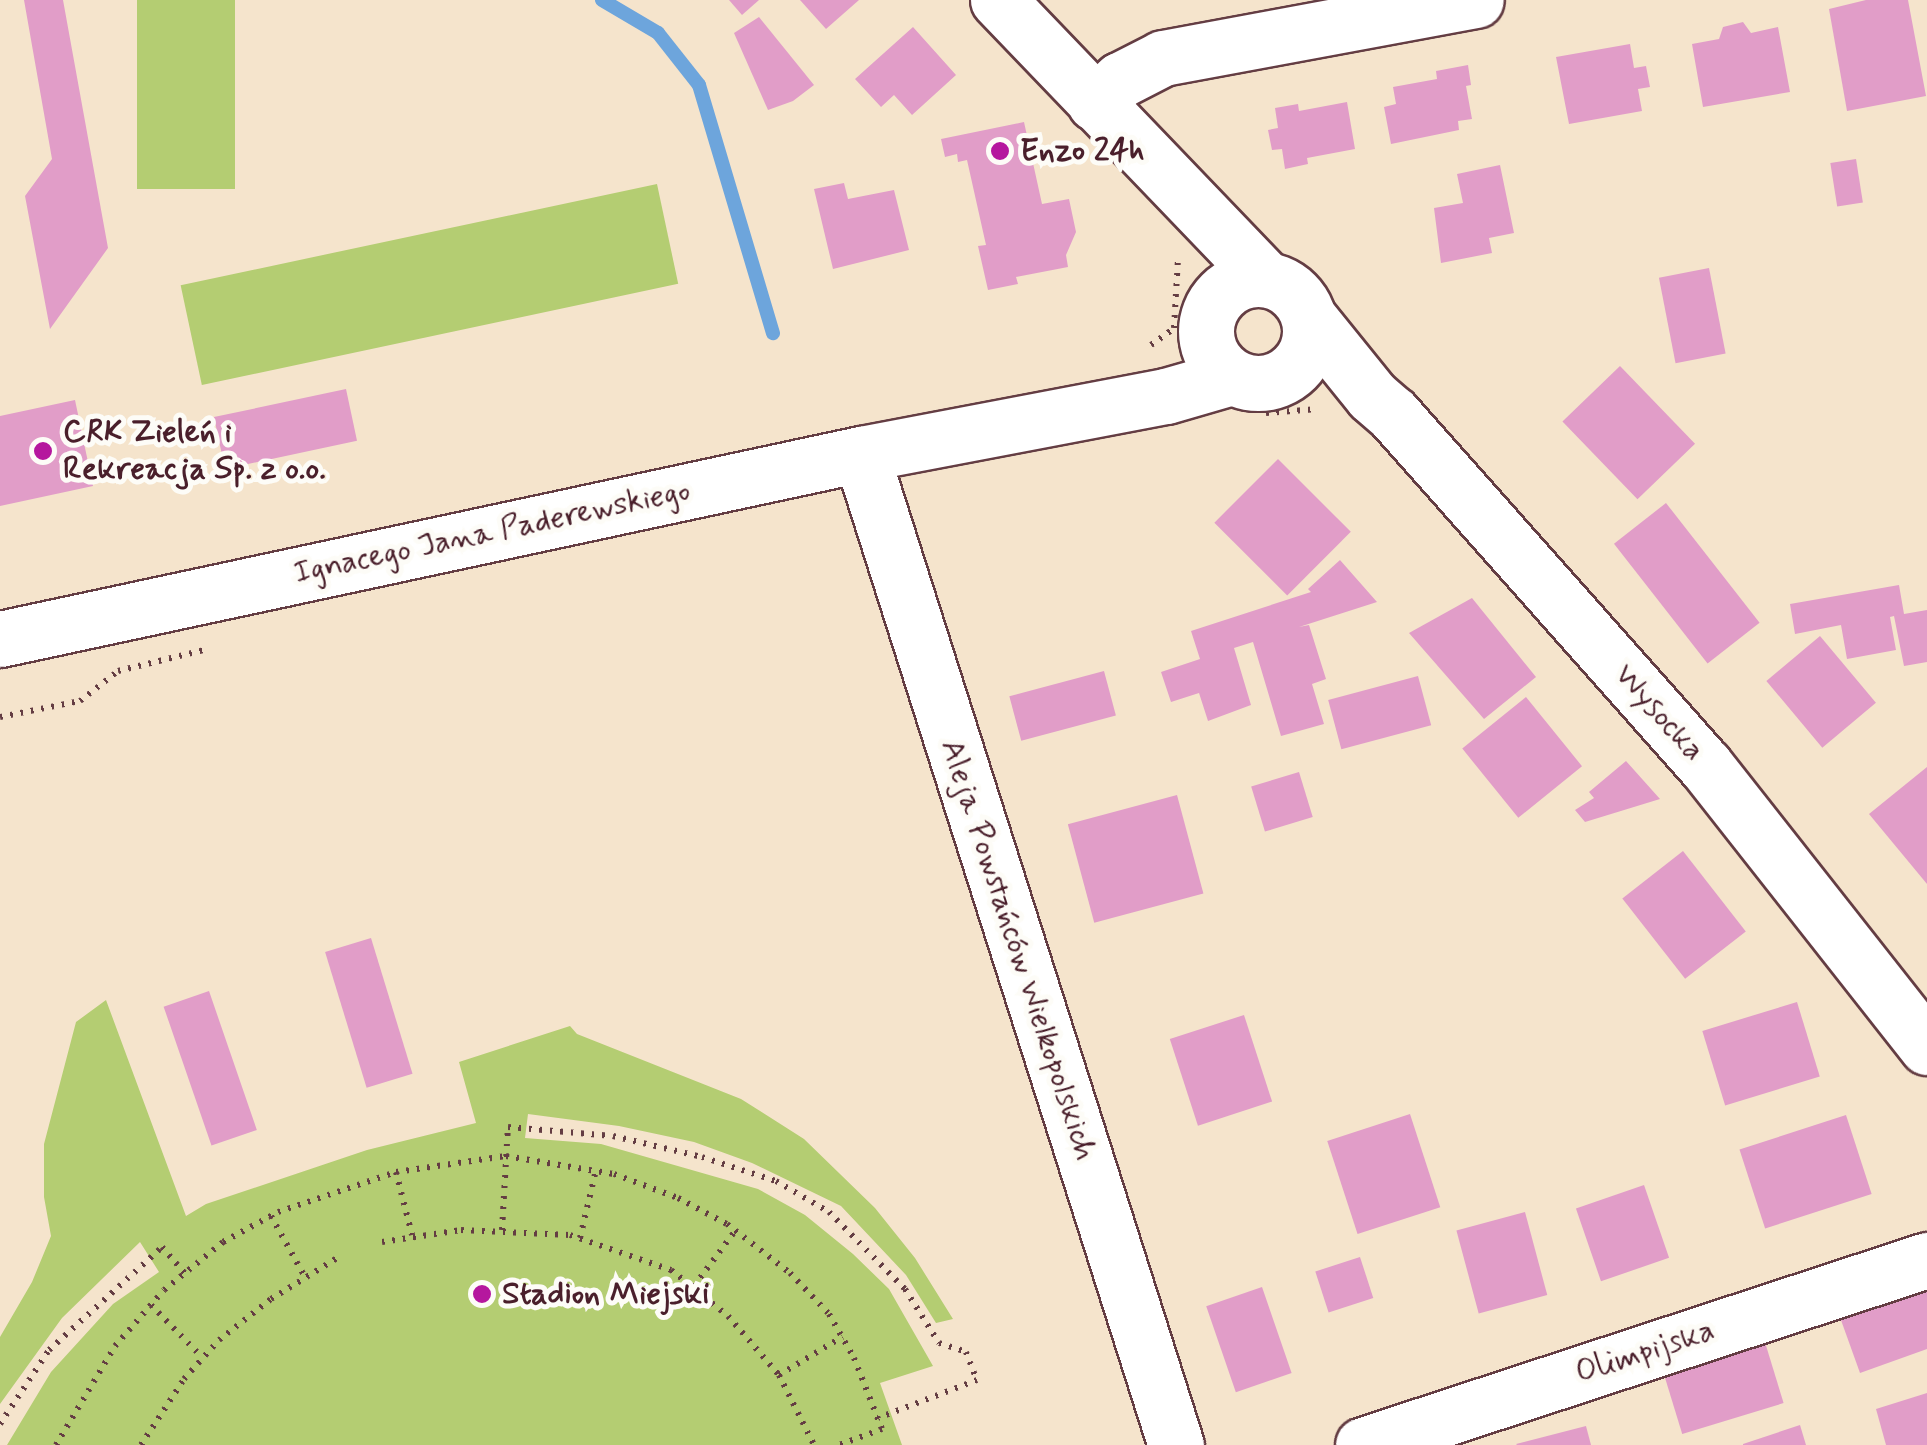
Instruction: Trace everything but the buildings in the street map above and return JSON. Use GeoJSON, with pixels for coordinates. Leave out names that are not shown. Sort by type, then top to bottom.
{"type":"FeatureCollection","features":[{"type":"Feature","properties":{"kind":"street"},"geometry":{"type":"LineString","coordinates":[[998,0],[1186,194],[1230,300],[1211,354],[1239,397],[1290,373],[1308,348],[1309,318],[1293,292],[1230,300]]}},
{"type":"Feature","properties":{"kind":"street"},"geometry":{"type":"LineString","coordinates":[[1095,102],[1120,80],[1163,58],[1476,0]]}},
{"type":"Feature","properties":{"kind":"street","name":"Ignacego Jana Paderewskiego"},"geometry":{"type":"LineString","coordinates":[[984,429],[1135,375],[1230,300]]}},
{"type":"Feature","properties":{"kind":"street","name":"Wysocka"},"geometry":{"type":"LineString","coordinates":[[1309,318],[1350,404]]}},
{"type":"Feature","properties":{"kind":"street","name":"Wysocka"},"geometry":{"type":"LineString","coordinates":[[1290,373],[1350,404],[1393,414],[1706,765],[1927,1047]]}},
{"type":"Feature","properties":{"kind":"street","name":"Ignacego Jana Paderewskiego"},"geometry":{"type":"LineString","coordinates":[[0,639],[984,429],[1166,396],[1239,397]]}},
{"type":"Feature","properties":{"kind":"street","name":"Aleja Powstańców Wielkopolskich"},"geometry":{"type":"LineString","coordinates":[[862,454],[1176,1445]]}},
{"type":"Feature","properties":{"kind":"street","name":"Olimpijska"},"geometry":{"type":"LineString","coordinates":[[1363,1445],[1927,1260]]}},
{"type":"Feature","properties":{"kind":"path"},"geometry":{"type":"LineString","coordinates":[[1143,348],[1174,328],[1178,254]]}},
{"type":"Feature","properties":{"kind":"path"},"geometry":{"type":"LineString","coordinates":[[1239,397],[1283,410],[1350,404]]}},
{"type":"Feature","properties":{"kind":"path"},"geometry":{"type":"LineString","coordinates":[[0,717],[80,701],[118,671],[222,646]]}},
{"type":"Feature","properties":{"kind":"path"},"geometry":{"type":"LineString","coordinates":[[502,1230],[508,1127],[613,1136],[702,1157],[776,1182],[829,1212],[904,1290],[939,1343],[966,1352],[977,1380],[878,1418]]}},
{"type":"Feature","properties":{"kind":"path"},"geometry":{"type":"LineString","coordinates":[[56,1445],[114,1346],[184,1273],[223,1242],[272,1216],[396,1172],[506,1156],[596,1170],[678,1198],[735,1231],[790,1273],[829,1314],[882,1429],[839,1445]]}},
{"type":"Feature","properties":{"kind":"path"},"geometry":{"type":"LineString","coordinates":[[580,1238],[596,1170]]}},
{"type":"Feature","properties":{"kind":"path"},"geometry":{"type":"LineString","coordinates":[[396,1172],[412,1235]]}},
{"type":"Feature","properties":{"kind":"path"},"geometry":{"type":"LineString","coordinates":[[272,1216],[305,1277]]}},
{"type":"Feature","properties":{"kind":"path"},"geometry":{"type":"LineString","coordinates":[[382,1242],[412,1235],[502,1230],[580,1238],[671,1270],[728,1316],[778,1375],[814,1445]]}},
{"type":"Feature","properties":{"kind":"path"},"geometry":{"type":"LineString","coordinates":[[694,1286],[735,1231]]}},
{"type":"Feature","properties":{"kind":"path"},"geometry":{"type":"LineString","coordinates":[[0,1424],[49,1350],[162,1246],[184,1273]]}},
{"type":"Feature","properties":{"kind":"path"},"geometry":{"type":"LineString","coordinates":[[140,1445],[202,1356],[305,1277],[337,1258]]}},
{"type":"Feature","properties":{"kind":"path"},"geometry":{"type":"LineString","coordinates":[[151,1305],[202,1356]]}},
{"type":"Feature","properties":{"kind":"path"},"geometry":{"type":"LineString","coordinates":[[778,1375],[842,1337]]}},
{"type":"Feature","properties":{"kind":"green space"},"geometry":{"type":"Polygon","coordinates":[[[137,0],[235,0],[235,189],[137,189],[137,0]]]}},
{"type":"Feature","properties":{"kind":"green space"},"geometry":{"type":"Polygon","coordinates":[[[657,184],[678,284],[202,385],[181,285],[657,184]]]}},
{"type":"Feature","properties":{"kind":"green space","name":"Stadion Miejski"},"geometry":{"type":"Polygon","coordinates":[[[106,1000],[186,1216],[206,1204],[367,1150],[476,1123],[459,1062],[570,1026],[577,1034],[741,1099],[804,1139],[875,1208],[915,1258],[953,1319],[936,1323],[906,1275],[841,1206],[752,1163],[694,1142],[619,1126],[528,1114],[525,1138],[601,1144],[758,1189],[805,1215],[853,1254],[889,1289],[933,1366],[880,1383],[902,1445],[7,1445],[51,1372],[113,1304],[159,1272],[140,1242],[62,1318],[0,1404],[0,1337],[32,1282],[51,1236],[44,1197],[44,1144],[76,1022],[106,1000]]]}},
{"type":"Feature","properties":{"kind":"waterway"},"geometry":{"type":"LineString","coordinates":[[602,0],[658,33],[699,85],[773,333]]}},
{"type":"Feature","properties":{"kind":"place","name":"Enzo 24h"},"geometry":{"type":"Point","coordinates":[1000,151]}},
{"type":"Feature","properties":{"kind":"place","name":"CRK Zieleń i Rekreacja Sp. z o.o."},"geometry":{"type":"Point","coordinates":[43,451]}},
{"type":"Feature","properties":{"kind":"place","name":"Stadion Miejski"},"geometry":{"type":"Point","coordinates":[482,1294]}}]}
